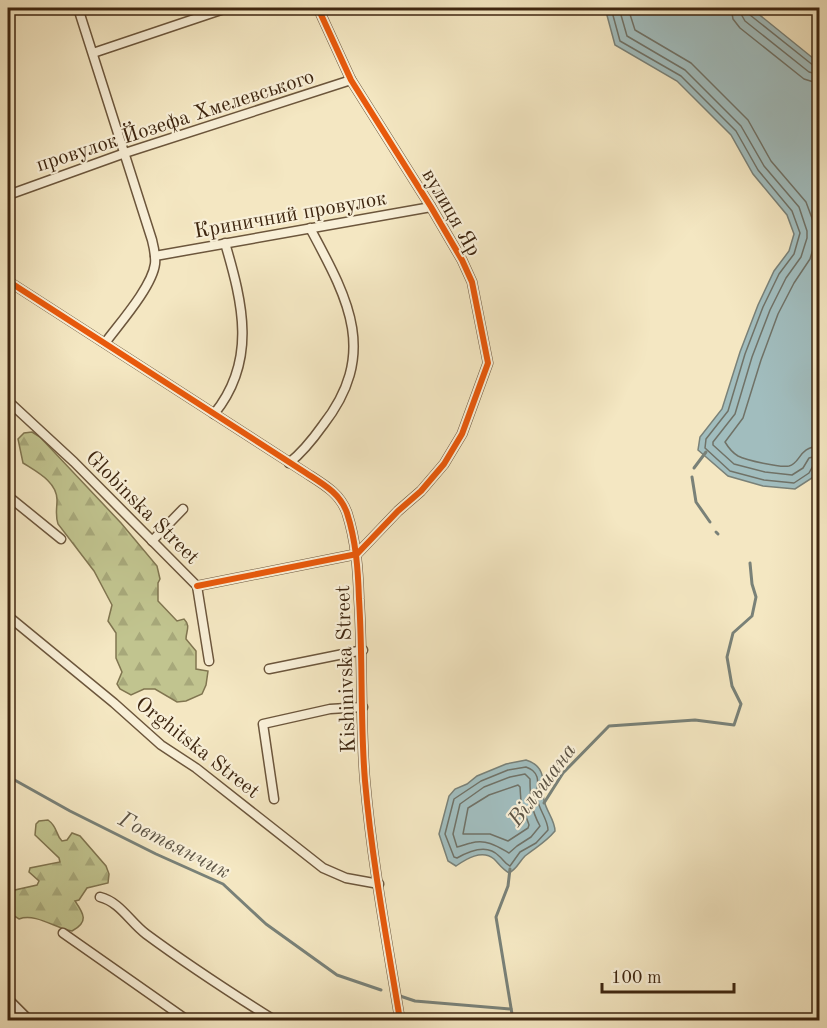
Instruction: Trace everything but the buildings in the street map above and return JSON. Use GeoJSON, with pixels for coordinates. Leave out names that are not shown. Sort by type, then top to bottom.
{"type":"FeatureCollection","features":[{"type":"Feature","properties":{"kind":"street"},"geometry":{"type":"LineString","coordinates":[[78,8],[125,153],[155,256],[154,267],[147,282],[105,343]]}},
{"type":"Feature","properties":{"kind":"street"},"geometry":{"type":"LineString","coordinates":[[93,53],[227,8]]}},
{"type":"Feature","properties":{"kind":"street","name":"вулиця Яр"},"geometry":{"type":"LineString","coordinates":[[318,8],[351,80],[431,207],[472,282],[488,363],[462,434],[444,464],[421,491],[357,554]]}},
{"type":"Feature","properties":{"kind":"street","name":"провулок Йозефа Хмелевського"},"geometry":{"type":"LineString","coordinates":[[8,194],[125,153],[351,80]]}},
{"type":"Feature","properties":{"kind":"street","name":"Криничний провулок"},"geometry":{"type":"LineString","coordinates":[[155,256],[431,207]]}},
{"type":"Feature","properties":{"kind":"street"},"geometry":{"type":"LineString","coordinates":[[289,463],[301,454],[332,414],[350,378],[354,362],[352,326],[345,299],[329,262],[310,228]]}},
{"type":"Feature","properties":{"kind":"street"},"geometry":{"type":"LineString","coordinates":[[214,414],[232,388],[243,351],[237,281],[225,243]]}},
{"type":"Feature","properties":{"kind":"street","name":"Kishinivska Street"},"geometry":{"type":"LineString","coordinates":[[8,281],[335,493],[341,501],[351,526],[357,554],[363,650],[365,780],[400,1020]]}},
{"type":"Feature","properties":{"kind":"street","name":"Globinska Street"},"geometry":{"type":"LineString","coordinates":[[8,401],[74,462],[196,586],[209,661]]}},
{"type":"Feature","properties":{"kind":"street"},"geometry":{"type":"LineString","coordinates":[[8,496],[62,539]]}},
{"type":"Feature","properties":{"kind":"street"},"geometry":{"type":"LineString","coordinates":[[152,540],[183,509]]}},
{"type":"Feature","properties":{"kind":"street"},"geometry":{"type":"LineString","coordinates":[[196,586],[357,554]]}},
{"type":"Feature","properties":{"kind":"street","name":"Orghitska Street"},"geometry":{"type":"LineString","coordinates":[[8,616],[114,703],[161,745],[196,768],[324,868],[346,878],[379,884]]}},
{"type":"Feature","properties":{"kind":"street"},"geometry":{"type":"LineString","coordinates":[[269,669],[363,650]]}},
{"type":"Feature","properties":{"kind":"street"},"geometry":{"type":"LineString","coordinates":[[274,799],[263,724],[330,709],[363,707]]}},
{"type":"Feature","properties":{"kind":"street"},"geometry":{"type":"LineString","coordinates":[[100,897],[114,902],[135,926],[184,962],[262,1017],[274,1020]]}},
{"type":"Feature","properties":{"kind":"street"},"geometry":{"type":"LineString","coordinates":[[63,933],[187,1020]]}},
{"type":"Feature","properties":{"kind":"street"},"geometry":{"type":"LineString","coordinates":[[8,999],[14,1008],[29,1020]]}},
{"type":"Feature","properties":{"kind":"green space"},"geometry":{"type":"Polygon","coordinates":[[[32,432],[40,437],[121,523],[157,566],[160,579],[158,601],[177,621],[184,619],[188,626],[186,639],[196,651],[196,669],[208,671],[202,694],[177,702],[155,689],[144,689],[131,695],[120,689],[117,684],[122,672],[116,658],[116,633],[108,621],[112,605],[94,571],[58,524],[54,488],[45,478],[23,463],[18,439],[24,433],[32,432]]]}},
{"type":"Feature","properties":{"kind":"green space"},"geometry":{"type":"Polygon","coordinates":[[[48,820],[62,841],[67,840],[72,833],[80,836],[106,866],[109,874],[108,883],[87,888],[79,900],[75,901],[81,910],[83,921],[72,931],[39,919],[19,919],[11,914],[8,906],[15,890],[37,885],[39,881],[29,872],[30,868],[60,862],[59,858],[35,835],[36,824],[39,821],[48,820]]]}},
{"type":"Feature","properties":{"kind":"water"},"geometry":{"type":"Polygon","coordinates":[[[605,8],[751,8],[819,63],[819,457],[815,476],[795,489],[763,486],[728,476],[698,450],[700,437],[722,409],[758,305],[774,271],[789,251],[794,234],[787,215],[753,174],[731,135],[677,81],[615,45],[605,8]]]}},
{"type":"Feature","properties":{"kind":"water"},"geometry":{"type":"Polygon","coordinates":[[[526,760],[535,764],[541,772],[544,800],[555,831],[509,873],[494,859],[484,855],[469,858],[456,866],[448,861],[439,834],[449,796],[455,789],[467,784],[477,776],[506,764],[526,760]]]}},
{"type":"Feature","properties":{"kind":"waterway","name":"Вільшана"},"geometry":{"type":"LineString","coordinates":[[694,468],[706,452]]}},
{"type":"Feature","properties":{"kind":"waterway","name":"Вільшана"},"geometry":{"type":"LineString","coordinates":[[692,477],[696,502],[710,522]]}},
{"type":"Feature","properties":{"kind":"waterway","name":"Вільшана"},"geometry":{"type":"LineString","coordinates":[[544,803],[563,773],[609,726],[695,720],[734,725],[741,704],[732,686],[727,657],[733,633],[752,616],[756,597],[750,563]]}},
{"type":"Feature","properties":{"kind":"waterway","name":"Говтвянчик"},"geometry":{"type":"LineString","coordinates":[[8,773],[11,778],[70,811],[223,884],[266,924],[337,975],[381,990]]}},
{"type":"Feature","properties":{"kind":"waterway","name":"Вільшана"},"geometry":{"type":"LineString","coordinates":[[510,869],[508,886],[496,917],[513,1020]]}},
{"type":"Feature","properties":{"kind":"waterway","name":"Говтвянчик"},"geometry":{"type":"LineString","coordinates":[[397,995],[415,1001],[511,1009]]}},
{"type":"Feature","properties":{"kind":"cycle path"},"geometry":{"type":"LineString","coordinates":[[197,586],[357,554],[398,511],[421,491],[444,464],[462,434],[488,363],[472,282],[462,260],[351,80],[318,8]]}},
{"type":"Feature","properties":{"kind":"cycle path"},"geometry":{"type":"LineString","coordinates":[[8,281],[319,481],[335,494],[344,506],[353,534],[357,566],[363,758],[368,811],[400,1020]]}}]}
